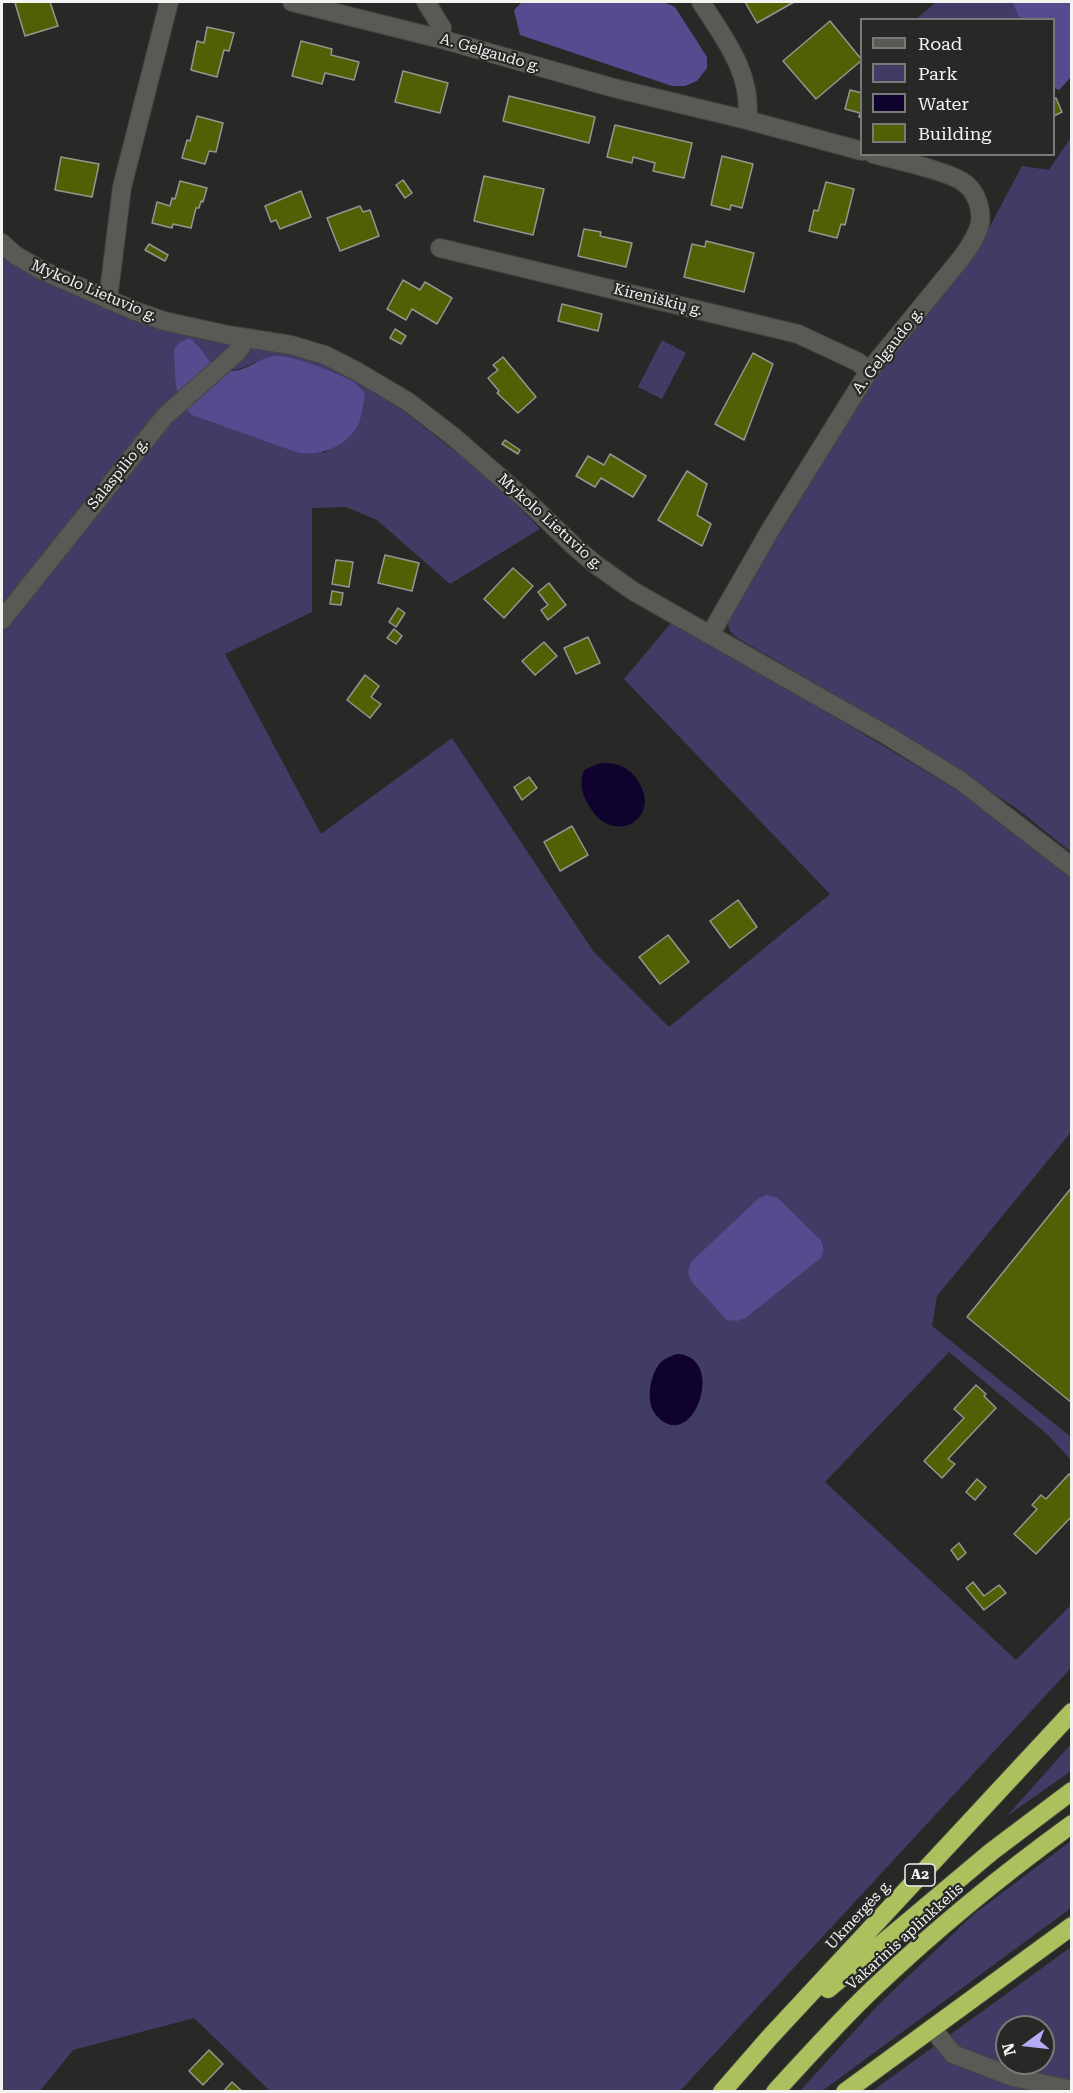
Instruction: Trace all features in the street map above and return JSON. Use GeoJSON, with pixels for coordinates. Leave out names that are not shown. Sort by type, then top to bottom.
{"type":"FeatureCollection","features":[{"type":"Feature","properties":{"kind":"highway","name":"Ukmergės g."},"geometry":{"type":"LineString","coordinates":[[722,2091],[1071,1712]]}},
{"type":"Feature","properties":{"kind":"highway","name":"Vakarinis aplinkkelis"},"geometry":{"type":"LineString","coordinates":[[769,2038],[991,1852],[1071,1791]]}},
{"type":"Feature","properties":{"kind":"highway","name":"Vakarinis aplinkkelis"},"geometry":{"type":"LineString","coordinates":[[775,2091],[873,1988],[909,1955],[983,1891],[1071,1824]]}},
{"type":"Feature","properties":{"kind":"highway"},"geometry":{"type":"LineString","coordinates":[[845,2091],[1071,1926]]}},
{"type":"Feature","properties":{"kind":"street"},"geometry":{"type":"LineString","coordinates":[[108,300],[122,188],[169,2]]}},
{"type":"Feature","properties":{"kind":"street","name":"A. Gelgaudo g."},"geometry":{"type":"LineString","coordinates":[[292,2],[441,39],[614,88],[747,120],[860,151]]}},
{"type":"Feature","properties":{"kind":"street"},"geometry":{"type":"LineString","coordinates":[[426,2],[441,28],[441,39]]}},
{"type":"Feature","properties":{"kind":"street"},"geometry":{"type":"LineString","coordinates":[[701,2],[733,52],[746,83],[749,104],[747,120]]}},
{"type":"Feature","properties":{"kind":"street","name":"A. Gelgaudo g."},"geometry":{"type":"LineString","coordinates":[[710,635],[772,527],[869,371],[963,256],[980,225],[981,210],[974,194],[965,183],[944,174],[880,156]]}},
{"type":"Feature","properties":{"kind":"street","name":"Mykolo Lietuvio g."},"geometry":{"type":"LineString","coordinates":[[2,243],[15,255],[41,270],[108,300],[164,321],[242,338],[291,345],[325,355],[358,372],[407,401],[455,438],[595,564],[633,591],[888,736],[961,781],[1071,867]]}},
{"type":"Feature","properties":{"kind":"street","name":"Kireniškių g."},"geometry":{"type":"LineString","coordinates":[[440,248],[798,334],[858,362],[869,371]]}},
{"type":"Feature","properties":{"kind":"street","name":"Salaspilio g."},"geometry":{"type":"LineString","coordinates":[[2,620],[165,416],[235,354],[241,347],[242,338]]}},
{"type":"Feature","properties":{"kind":"street"},"geometry":{"type":"LineString","coordinates":[[932,2028],[953,2055],[1013,2077],[1071,2090]]}},
{"type":"Feature","properties":{"kind":"green space"},"geometry":{"type":"Polygon","coordinates":[[[936,2],[1012,2],[1020,18],[917,18],[936,2]]]}},
{"type":"Feature","properties":{"kind":"green space"},"geometry":{"type":"Polygon","coordinates":[[[1071,137],[1071,852],[1016,808],[908,738],[736,637],[729,629],[728,622],[729,611],[812,469],[893,351],[972,260],[1022,166],[1049,170],[1071,137]]]}},
{"type":"Feature","properties":{"kind":"green space"},"geometry":{"type":"Polygon","coordinates":[[[2,255],[24,271],[45,282],[142,319],[289,352],[318,361],[380,393],[496,483],[540,529],[450,584],[377,520],[346,507],[312,508],[312,612],[225,654],[321,834],[452,738],[593,951],[669,1027],[830,894],[624,679],[671,623],[716,646],[962,793],[1016,832],[1071,877],[1071,1132],[937,1296],[932,1326],[1071,1437],[1071,1460],[1047,1434],[949,1352],[825,1482],[1016,1660],[1071,1605],[1071,1668],[680,2091],[270,2091],[194,2018],[73,2050],[40,2091],[2,2091],[2,255]],[[196,342],[179,343],[324,453],[342,442],[357,427],[255,362],[232,370],[216,367],[206,358],[196,342]],[[778,1198],[747,1317],[821,1258],[823,1253],[821,1240],[778,1198]]]}},
{"type":"Feature","properties":{"kind":"green space"},"geometry":{"type":"Polygon","coordinates":[[[662,340],[686,353],[662,399],[638,387],[662,340]]]}},
{"type":"Feature","properties":{"kind":"green space"},"geometry":{"type":"Polygon","coordinates":[[[1071,1744],[1071,1771],[1007,1816],[1071,1744]]]}},
{"type":"Feature","properties":{"kind":"green space"},"geometry":{"type":"Polygon","coordinates":[[[1071,1841],[1071,1908],[822,2091],[800,2091],[879,2004],[974,1914],[1071,1841]]]}},
{"type":"Feature","properties":{"kind":"green space"},"geometry":{"type":"Polygon","coordinates":[[[1071,1947],[1071,2091],[871,2092],[1071,1947]]]}},
{"type":"Feature","properties":{"kind":"shaded area"},"geometry":{"type":"Polygon","coordinates":[[[522,2],[663,2],[675,7],[707,57],[707,68],[697,81],[685,86],[672,86],[520,35],[514,10],[522,2]]]}},
{"type":"Feature","properties":{"kind":"shaded area"},"geometry":{"type":"Polygon","coordinates":[[[1012,2],[1071,2],[1071,77],[1059,90],[1055,88],[1055,18],[1020,18],[1012,2]]]}},
{"type":"Feature","properties":{"kind":"shaded area"},"geometry":{"type":"Polygon","coordinates":[[[189,338],[195,342],[208,360],[226,370],[239,370],[265,358],[278,356],[305,362],[352,381],[365,394],[357,427],[339,445],[307,454],[192,415],[181,400],[175,377],[174,350],[179,343],[189,338]]]}},
{"type":"Feature","properties":{"kind":"shaded area"},"geometry":{"type":"Polygon","coordinates":[[[767,1195],[778,1198],[821,1240],[823,1253],[821,1258],[747,1317],[737,1321],[727,1320],[692,1282],[688,1272],[691,1262],[758,1199],[767,1195]]]}},
{"type":"Feature","properties":{"kind":"water"},"geometry":{"type":"Polygon","coordinates":[[[600,763],[620,766],[636,778],[643,792],[645,805],[641,815],[633,822],[623,826],[612,826],[601,820],[588,804],[582,790],[582,775],[584,770],[600,763]]]}},
{"type":"Feature","properties":{"kind":"water"},"geometry":{"type":"Polygon","coordinates":[[[677,1354],[692,1359],[700,1370],[703,1385],[700,1401],[692,1415],[682,1423],[670,1425],[653,1410],[650,1389],[651,1381],[660,1363],[677,1354]]]}},
{"type":"Feature","properties":{"kind":"building"},"geometry":{"type":"Polygon","coordinates":[[[50,2],[58,26],[25,36],[15,3],[50,2]]]}},
{"type":"Feature","properties":{"kind":"building"},"geometry":{"type":"Polygon","coordinates":[[[745,2],[794,2],[757,23],[745,2]]]}},
{"type":"Feature","properties":{"kind":"building"},"geometry":{"type":"Polygon","coordinates":[[[830,21],[860,58],[860,62],[816,99],[783,61],[830,21]]]}},
{"type":"Feature","properties":{"kind":"building"},"geometry":{"type":"Polygon","coordinates":[[[207,27],[234,33],[229,51],[224,50],[217,77],[191,70],[197,41],[204,43],[207,27]]]}},
{"type":"Feature","properties":{"kind":"building"},"geometry":{"type":"Polygon","coordinates":[[[301,41],[332,49],[331,55],[359,62],[354,80],[325,73],[322,84],[292,76],[301,41]]]}},
{"type":"Feature","properties":{"kind":"building"},"geometry":{"type":"Polygon","coordinates":[[[403,71],[448,83],[440,113],[395,102],[403,71]]]}},
{"type":"Feature","properties":{"kind":"building"},"geometry":{"type":"Polygon","coordinates":[[[850,90],[860,92],[860,113],[845,109],[850,90]]]}},
{"type":"Feature","properties":{"kind":"building"},"geometry":{"type":"Polygon","coordinates":[[[509,96],[595,117],[589,143],[503,121],[509,96]]]}},
{"type":"Feature","properties":{"kind":"building"},"geometry":{"type":"Polygon","coordinates":[[[1055,98],[1062,112],[1055,116],[1055,98]]]}},
{"type":"Feature","properties":{"kind":"building"},"geometry":{"type":"Polygon","coordinates":[[[197,116],[223,123],[216,152],[209,151],[205,164],[182,158],[187,140],[190,141],[197,116]]]}},
{"type":"Feature","properties":{"kind":"building"},"geometry":{"type":"Polygon","coordinates":[[[615,125],[692,143],[684,178],[653,171],[655,163],[633,157],[632,163],[607,157],[615,125]]]}},
{"type":"Feature","properties":{"kind":"building"},"geometry":{"type":"Polygon","coordinates":[[[722,156],[753,164],[742,208],[731,205],[730,210],[711,205],[722,156]]]}},
{"type":"Feature","properties":{"kind":"building"},"geometry":{"type":"Polygon","coordinates":[[[61,157],[99,164],[92,197],[55,190],[61,157]]]}},
{"type":"Feature","properties":{"kind":"building"},"geometry":{"type":"Polygon","coordinates":[[[484,176],[544,189],[533,235],[474,221],[484,176]]]}},
{"type":"Feature","properties":{"kind":"building"},"geometry":{"type":"Polygon","coordinates":[[[403,180],[412,193],[405,198],[396,185],[403,180]]]}},
{"type":"Feature","properties":{"kind":"building"},"geometry":{"type":"Polygon","coordinates":[[[180,181],[207,188],[203,202],[201,201],[199,208],[196,208],[191,228],[173,224],[172,228],[152,223],[157,202],[170,206],[172,198],[175,199],[180,181]]]}},
{"type":"Feature","properties":{"kind":"building"},"geometry":{"type":"Polygon","coordinates":[[[826,182],[854,189],[845,225],[841,224],[837,238],[809,231],[814,210],[818,211],[826,182]]]}},
{"type":"Feature","properties":{"kind":"building"},"geometry":{"type":"Polygon","coordinates":[[[301,191],[311,217],[280,229],[276,220],[271,222],[265,206],[301,191]]]}},
{"type":"Feature","properties":{"kind":"building"},"geometry":{"type":"Polygon","coordinates":[[[360,206],[363,212],[370,210],[379,236],[340,251],[327,218],[360,206]]]}},
{"type":"Feature","properties":{"kind":"building"},"geometry":{"type":"Polygon","coordinates":[[[584,229],[601,232],[600,236],[632,243],[626,267],[578,256],[584,229]]]}},
{"type":"Feature","properties":{"kind":"building"},"geometry":{"type":"Polygon","coordinates":[[[706,241],[754,253],[744,292],[684,277],[692,244],[705,247],[706,241]]]}},
{"type":"Feature","properties":{"kind":"building"},"geometry":{"type":"Polygon","coordinates":[[[149,244],[168,255],[165,261],[145,250],[149,244]]]}},
{"type":"Feature","properties":{"kind":"building"},"geometry":{"type":"Polygon","coordinates":[[[403,280],[420,290],[425,282],[452,298],[437,324],[412,309],[406,320],[387,309],[403,280]]]}},
{"type":"Feature","properties":{"kind":"building"},"geometry":{"type":"Polygon","coordinates":[[[562,304],[602,314],[598,331],[558,321],[562,304]]]}},
{"type":"Feature","properties":{"kind":"building"},"geometry":{"type":"Polygon","coordinates":[[[395,329],[406,336],[401,344],[390,338],[395,329]]]}},
{"type":"Feature","properties":{"kind":"building"},"geometry":{"type":"Polygon","coordinates":[[[753,353],[773,364],[744,440],[715,424],[753,353]]]}},
{"type":"Feature","properties":{"kind":"building"},"geometry":{"type":"Polygon","coordinates":[[[503,357],[536,397],[518,413],[497,393],[499,391],[488,378],[498,370],[493,365],[503,357]]]}},
{"type":"Feature","properties":{"kind":"building"},"geometry":{"type":"Polygon","coordinates":[[[505,440],[520,450],[518,454],[502,444],[505,440]]]}},
{"type":"Feature","properties":{"kind":"building"},"geometry":{"type":"Polygon","coordinates":[[[610,454],[646,476],[633,497],[601,478],[595,487],[576,476],[588,456],[604,465],[610,454]]]}},
{"type":"Feature","properties":{"kind":"building"},"geometry":{"type":"Polygon","coordinates":[[[687,471],[707,484],[697,515],[711,524],[702,546],[658,520],[687,471]]]}},
{"type":"Feature","properties":{"kind":"building"},"geometry":{"type":"Polygon","coordinates":[[[385,555],[419,563],[412,591],[378,583],[385,555]]]}},
{"type":"Feature","properties":{"kind":"building"},"geometry":{"type":"Polygon","coordinates":[[[336,560],[353,562],[349,587],[332,584],[336,560]]]}},
{"type":"Feature","properties":{"kind":"building"},"geometry":{"type":"Polygon","coordinates":[[[513,568],[533,586],[504,618],[484,599],[513,568]]]}},
{"type":"Feature","properties":{"kind":"building"},"geometry":{"type":"Polygon","coordinates":[[[549,583],[566,605],[548,620],[541,610],[548,605],[538,592],[549,583]]]}},
{"type":"Feature","properties":{"kind":"building"},"geometry":{"type":"Polygon","coordinates":[[[332,591],[343,593],[341,605],[330,604],[332,591]]]}},
{"type":"Feature","properties":{"kind":"building"},"geometry":{"type":"Polygon","coordinates":[[[398,608],[405,613],[396,627],[389,622],[398,608]]]}},
{"type":"Feature","properties":{"kind":"building"},"geometry":{"type":"Polygon","coordinates":[[[394,629],[402,636],[396,644],[387,638],[394,629]]]}},
{"type":"Feature","properties":{"kind":"building"},"geometry":{"type":"Polygon","coordinates":[[[588,637],[600,663],[576,674],[564,648],[588,637]]]}},
{"type":"Feature","properties":{"kind":"building"},"geometry":{"type":"Polygon","coordinates":[[[544,642],[557,656],[535,675],[522,661],[544,642]]]}},
{"type":"Feature","properties":{"kind":"building"},"geometry":{"type":"Polygon","coordinates":[[[365,675],[379,686],[371,697],[381,704],[370,718],[347,700],[365,675]]]}},
{"type":"Feature","properties":{"kind":"building"},"geometry":{"type":"Polygon","coordinates":[[[529,777],[537,788],[522,800],[514,787],[529,777]]]}},
{"type":"Feature","properties":{"kind":"building"},"geometry":{"type":"Polygon","coordinates":[[[572,826],[588,855],[560,871],[544,842],[572,826]]]}},
{"type":"Feature","properties":{"kind":"building"},"geometry":{"type":"Polygon","coordinates":[[[738,900],[757,927],[730,948],[710,921],[738,900]]]}},
{"type":"Feature","properties":{"kind":"building"},"geometry":{"type":"Polygon","coordinates":[[[668,935],[689,962],[660,984],[639,957],[668,935]]]}},
{"type":"Feature","properties":{"kind":"building"},"geometry":{"type":"Polygon","coordinates":[[[1072,1187],[1072,1403],[967,1317],[1072,1187]]]}},
{"type":"Feature","properties":{"kind":"building"},"geometry":{"type":"Polygon","coordinates":[[[976,1385],[996,1408],[948,1459],[955,1464],[942,1478],[924,1461],[964,1418],[954,1409],[976,1385]]]}},
{"type":"Feature","properties":{"kind":"building"},"geometry":{"type":"Polygon","coordinates":[[[1069,1474],[1072,1477],[1072,1516],[1036,1554],[1014,1534],[1037,1509],[1032,1505],[1041,1495],[1046,1499],[1069,1474]]]}},
{"type":"Feature","properties":{"kind":"building"},"geometry":{"type":"Polygon","coordinates":[[[977,1479],[986,1487],[975,1500],[966,1492],[977,1479]]]}},
{"type":"Feature","properties":{"kind":"building"},"geometry":{"type":"Polygon","coordinates":[[[959,1543],[966,1553],[958,1560],[951,1550],[959,1543]]]}},
{"type":"Feature","properties":{"kind":"building"},"geometry":{"type":"Polygon","coordinates":[[[973,1582],[984,1596],[999,1585],[1006,1593],[984,1610],[966,1588],[973,1582]]]}},
{"type":"Feature","properties":{"kind":"building"},"geometry":{"type":"Polygon","coordinates":[[[209,2050],[223,2064],[203,2085],[189,2071],[209,2050]]]}},
{"type":"Feature","properties":{"kind":"building"},"geometry":{"type":"Polygon","coordinates":[[[232,2082],[243,2092],[223,2092],[232,2082]]]}}]}
